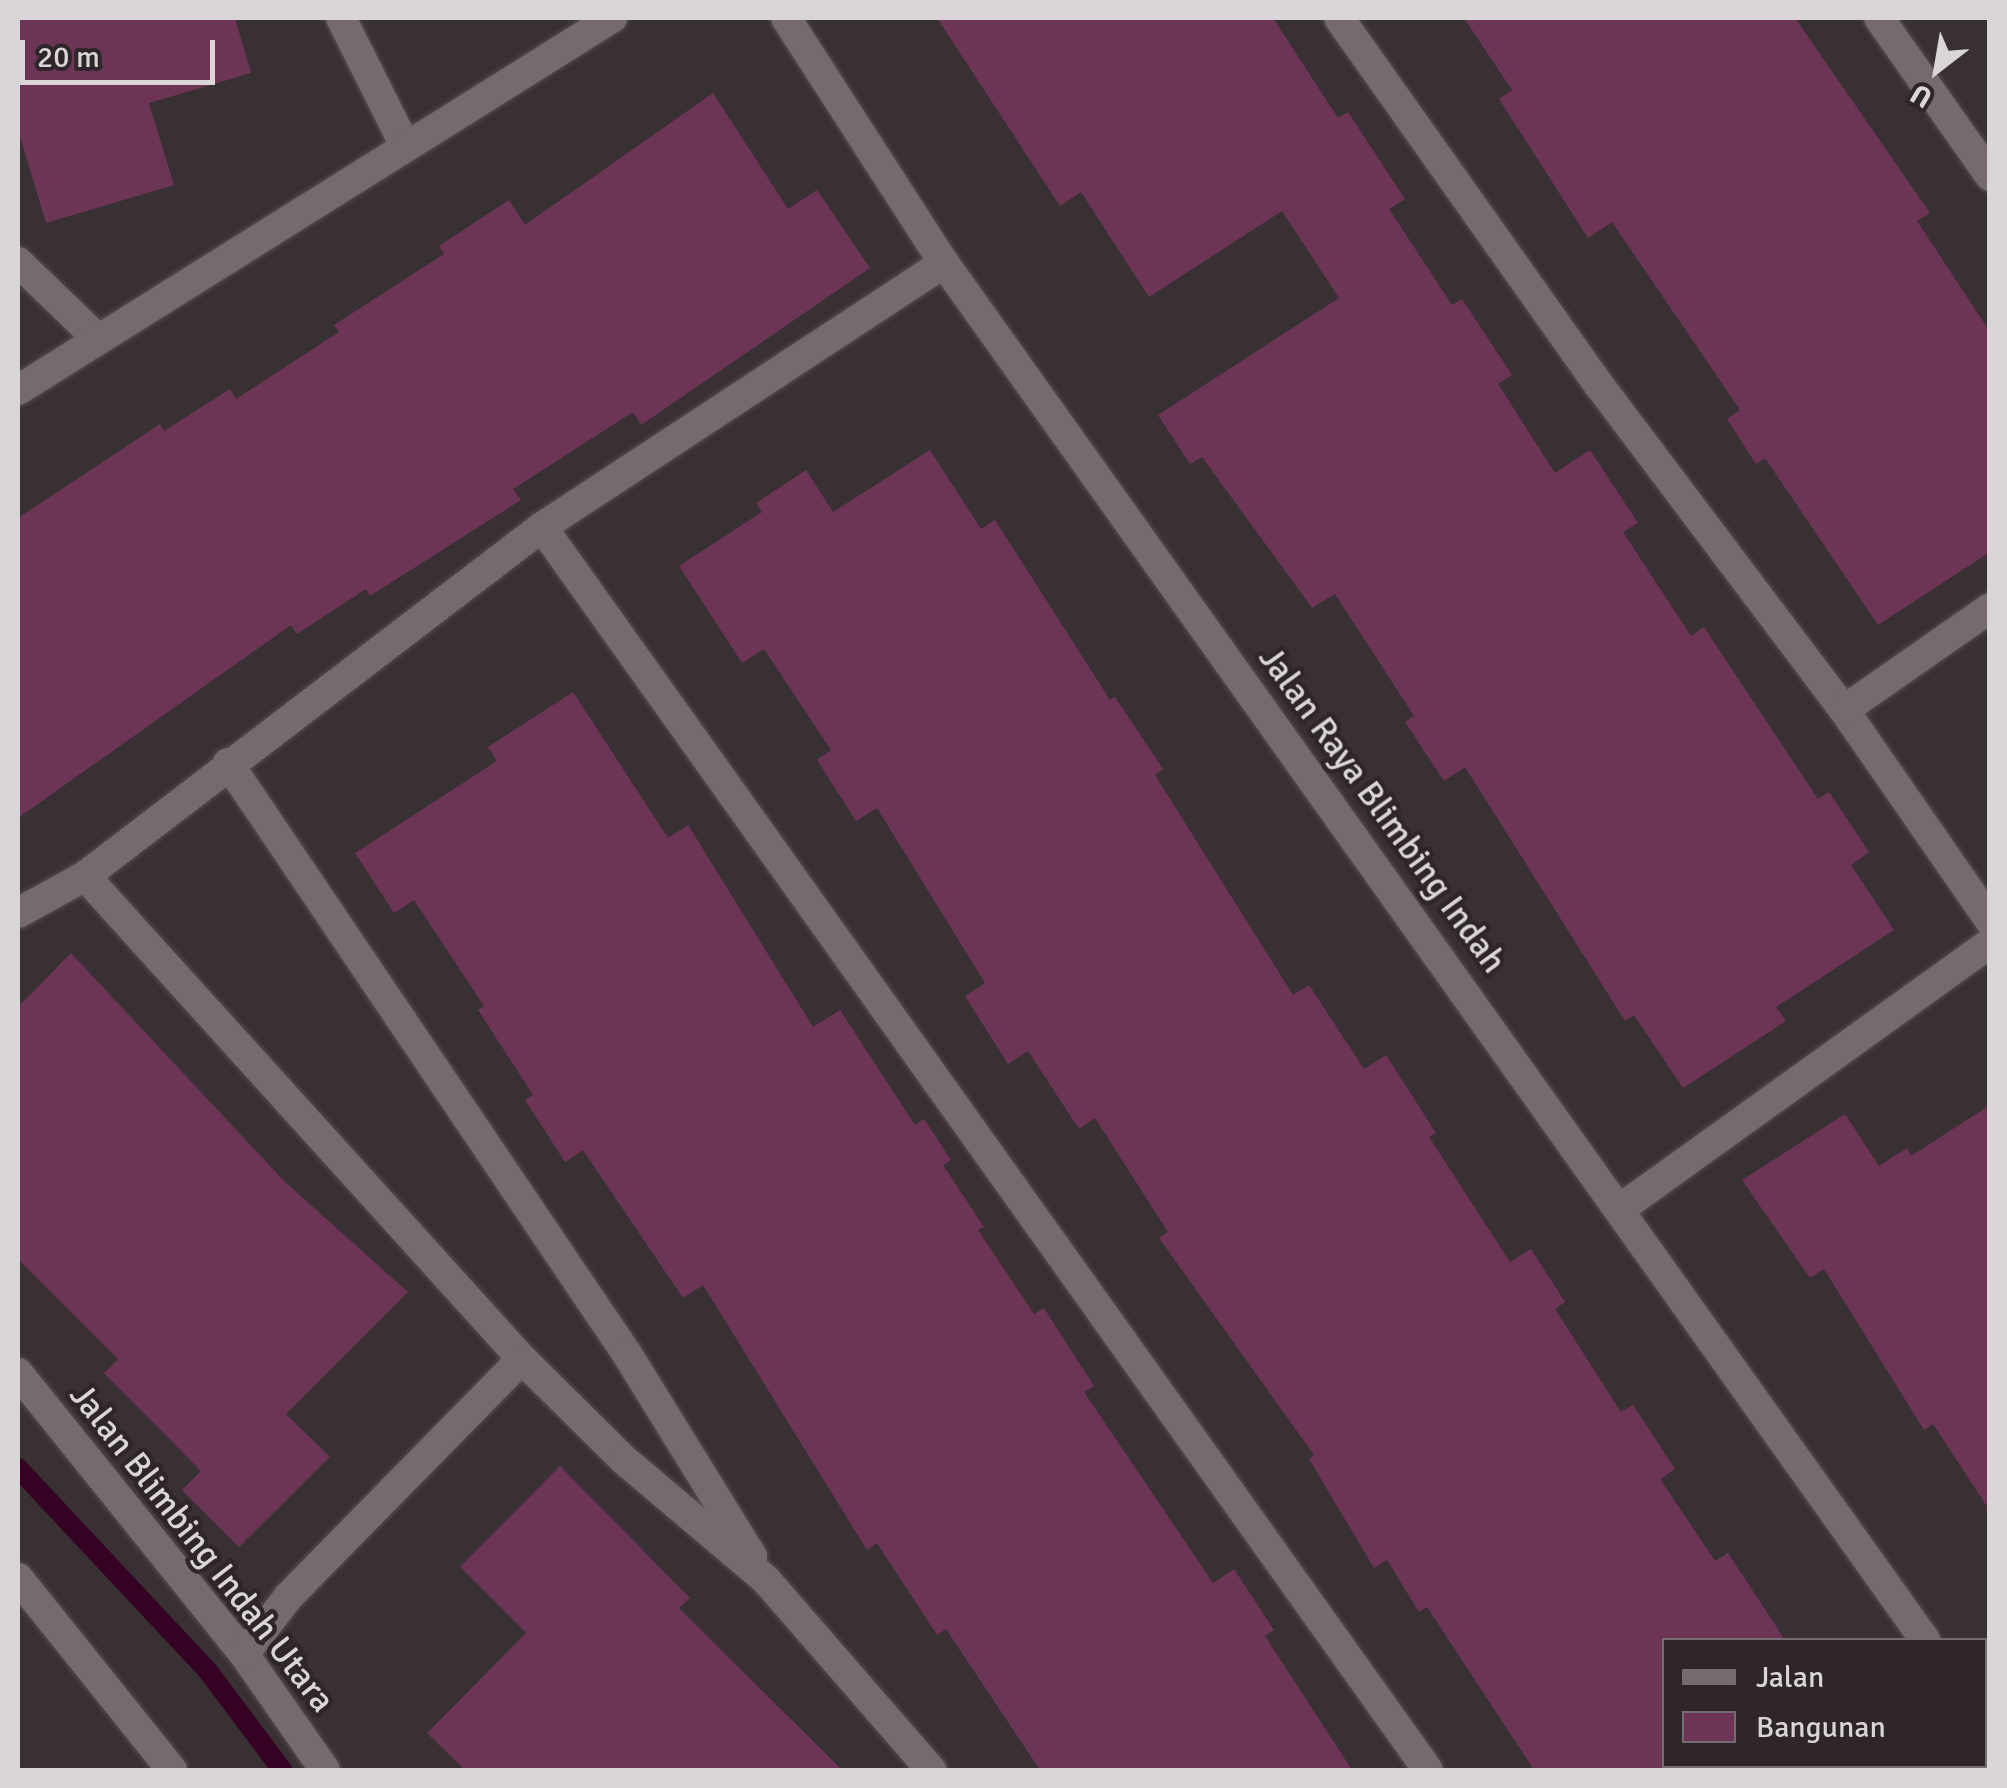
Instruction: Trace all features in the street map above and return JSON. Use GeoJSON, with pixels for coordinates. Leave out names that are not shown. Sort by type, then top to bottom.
{"type":"FeatureCollection","features":[{"type":"Feature","properties":{"kind":"street"},"geometry":{"type":"LineString","coordinates":[[342,18],[405,146]]}},
{"type":"Feature","properties":{"kind":"street"},"geometry":{"type":"LineString","coordinates":[[18,390],[612,18]]}},
{"type":"Feature","properties":{"kind":"street","name":"Jalan Raya Blimbing Indah"},"geometry":{"type":"LineString","coordinates":[[786,18],[944,263],[1924,1638]]}},
{"type":"Feature","properties":{"kind":"street"},"geometry":{"type":"LineString","coordinates":[[1339,18],[1599,385],[1844,710],[1990,921]]}},
{"type":"Feature","properties":{"kind":"street"},"geometry":{"type":"LineString","coordinates":[[1879,18],[1990,176]]}},
{"type":"Feature","properties":{"kind":"street"},"geometry":{"type":"LineString","coordinates":[[18,262],[98,339]]}},
{"type":"Feature","properties":{"kind":"street"},"geometry":{"type":"LineString","coordinates":[[18,912],[85,876],[542,527],[944,263]]}},
{"type":"Feature","properties":{"kind":"street"},"geometry":{"type":"LineString","coordinates":[[542,527],[1428,1770]]}},
{"type":"Feature","properties":{"kind":"street"},"geometry":{"type":"LineString","coordinates":[[1844,710],[1990,608]]}},
{"type":"Feature","properties":{"kind":"street"},"geometry":{"type":"LineString","coordinates":[[228,764],[627,1354],[766,1580]]}},
{"type":"Feature","properties":{"kind":"street"},"geometry":{"type":"LineString","coordinates":[[85,876],[522,1359],[623,1459],[766,1580],[931,1770]]}},
{"type":"Feature","properties":{"kind":"street"},"geometry":{"type":"LineString","coordinates":[[1620,1209],[1990,942]]}},
{"type":"Feature","properties":{"kind":"street"},"geometry":{"type":"LineString","coordinates":[[244,1654],[289,1596],[522,1359]]}},
{"type":"Feature","properties":{"kind":"street","name":"Jalan Blimbing Indah Utara"},"geometry":{"type":"LineString","coordinates":[[18,1373],[244,1654],[325,1770]]}},
{"type":"Feature","properties":{"kind":"street"},"geometry":{"type":"LineString","coordinates":[[18,1578],[172,1770]]}},
{"type":"Feature","properties":{"kind":"building"},"geometry":{"type":"Polygon","coordinates":[[[18,18],[235,18],[251,73],[149,103],[174,185],[46,223],[18,130],[18,18]]]}},
{"type":"Feature","properties":{"kind":"building"},"geometry":{"type":"Polygon","coordinates":[[[937,18],[1273,18],[1338,118],[1348,112],[1405,199],[1389,209],[1452,305],[1462,299],[1512,375],[1498,384],[1555,473],[1590,450],[1638,523],[1623,532],[1691,636],[1704,627],[1818,799],[1829,792],[1869,852],[1851,865],[1894,930],[1776,1007],[1786,1021],[1683,1088],[1634,1015],[1625,1021],[1465,767],[1444,781],[1405,722],[1414,716],[1335,594],[1312,608],[1202,457],[1190,464],[1158,415],[1339,298],[1282,211],[1149,297],[1081,192],[1060,206],[937,18]]]}},
{"type":"Feature","properties":{"kind":"building"},"geometry":{"type":"Polygon","coordinates":[[[1464,18],[1795,18],[1930,213],[1917,221],[1990,332],[1990,552],[1878,625],[1765,458],[1756,464],[1727,419],[1740,410],[1612,222],[1588,238],[1499,99],[1512,90],[1464,18]]]}},
{"type":"Feature","properties":{"kind":"building"},"geometry":{"type":"Polygon","coordinates":[[[713,93],[788,209],[817,190],[870,268],[641,425],[633,412],[513,489],[521,500],[370,596],[366,589],[297,634],[291,625],[18,818],[18,518],[160,424],[164,431],[230,389],[236,399],[339,332],[334,325],[444,254],[439,246],[509,200],[525,225],[713,93]]]}},
{"type":"Feature","properties":{"kind":"building"},"geometry":{"type":"Polygon","coordinates":[[[930,450],[981,529],[995,520],[1110,700],[1115,697],[1163,769],[1155,775],[1293,995],[1309,985],[1364,1069],[1386,1055],[1436,1133],[1429,1137],[1510,1262],[1531,1249],[1565,1302],[1555,1309],[1621,1412],[1633,1405],[1675,1469],[1660,1479],[1715,1561],[1728,1553],[1784,1638],[1662,1638],[1664,1770],[1534,1770],[1427,1607],[1419,1612],[1387,1560],[1374,1568],[1309,1459],[1314,1455],[1159,1238],[1168,1232],[1095,1118],[1079,1129],[1028,1051],[1008,1064],[965,996],[985,983],[877,808],[856,821],[817,760],[831,750],[764,649],[742,663],[679,566],[762,512],[756,503],[806,470],[833,512],[930,450]]]}},
{"type":"Feature","properties":{"kind":"building"},"geometry":{"type":"Polygon","coordinates":[[[573,692],[668,838],[688,825],[813,1027],[840,1010],[915,1125],[924,1119],[951,1160],[943,1165],[984,1227],[978,1230],[1034,1314],[1044,1308],[1094,1386],[1084,1392],[1213,1583],[1234,1569],[1274,1630],[1265,1636],[1352,1770],[1040,1770],[946,1629],[937,1635],[877,1543],[867,1550],[703,1285],[683,1298],[583,1150],[565,1162],[525,1100],[533,1095],[478,1010],[484,1006],[414,900],[394,913],[355,853],[497,761],[488,747],[573,692]]]}},
{"type":"Feature","properties":{"kind":"building"},"geometry":{"type":"Polygon","coordinates":[[[71,953],[285,1182],[408,1292],[286,1414],[330,1457],[239,1547],[182,1490],[201,1471],[104,1373],[118,1359],[18,1259],[18,1007],[71,953]]]}},
{"type":"Feature","properties":{"kind":"building"},"geometry":{"type":"Polygon","coordinates":[[[1990,1105],[1990,1511],[1933,1424],[1924,1430],[1824,1269],[1810,1278],[1742,1180],[1845,1114],[1879,1166],[1907,1148],[1911,1156],[1990,1105]]]}},
{"type":"Feature","properties":{"kind":"building"},"geometry":{"type":"Polygon","coordinates":[[[560,1466],[690,1598],[679,1608],[842,1770],[465,1770],[427,1733],[526,1633],[460,1567],[560,1466]]]}},
{"type":"Feature","properties":{"kind":"waterway"},"geometry":{"type":"LineString","coordinates":[[18,1468],[208,1671],[282,1770]]}}]}
